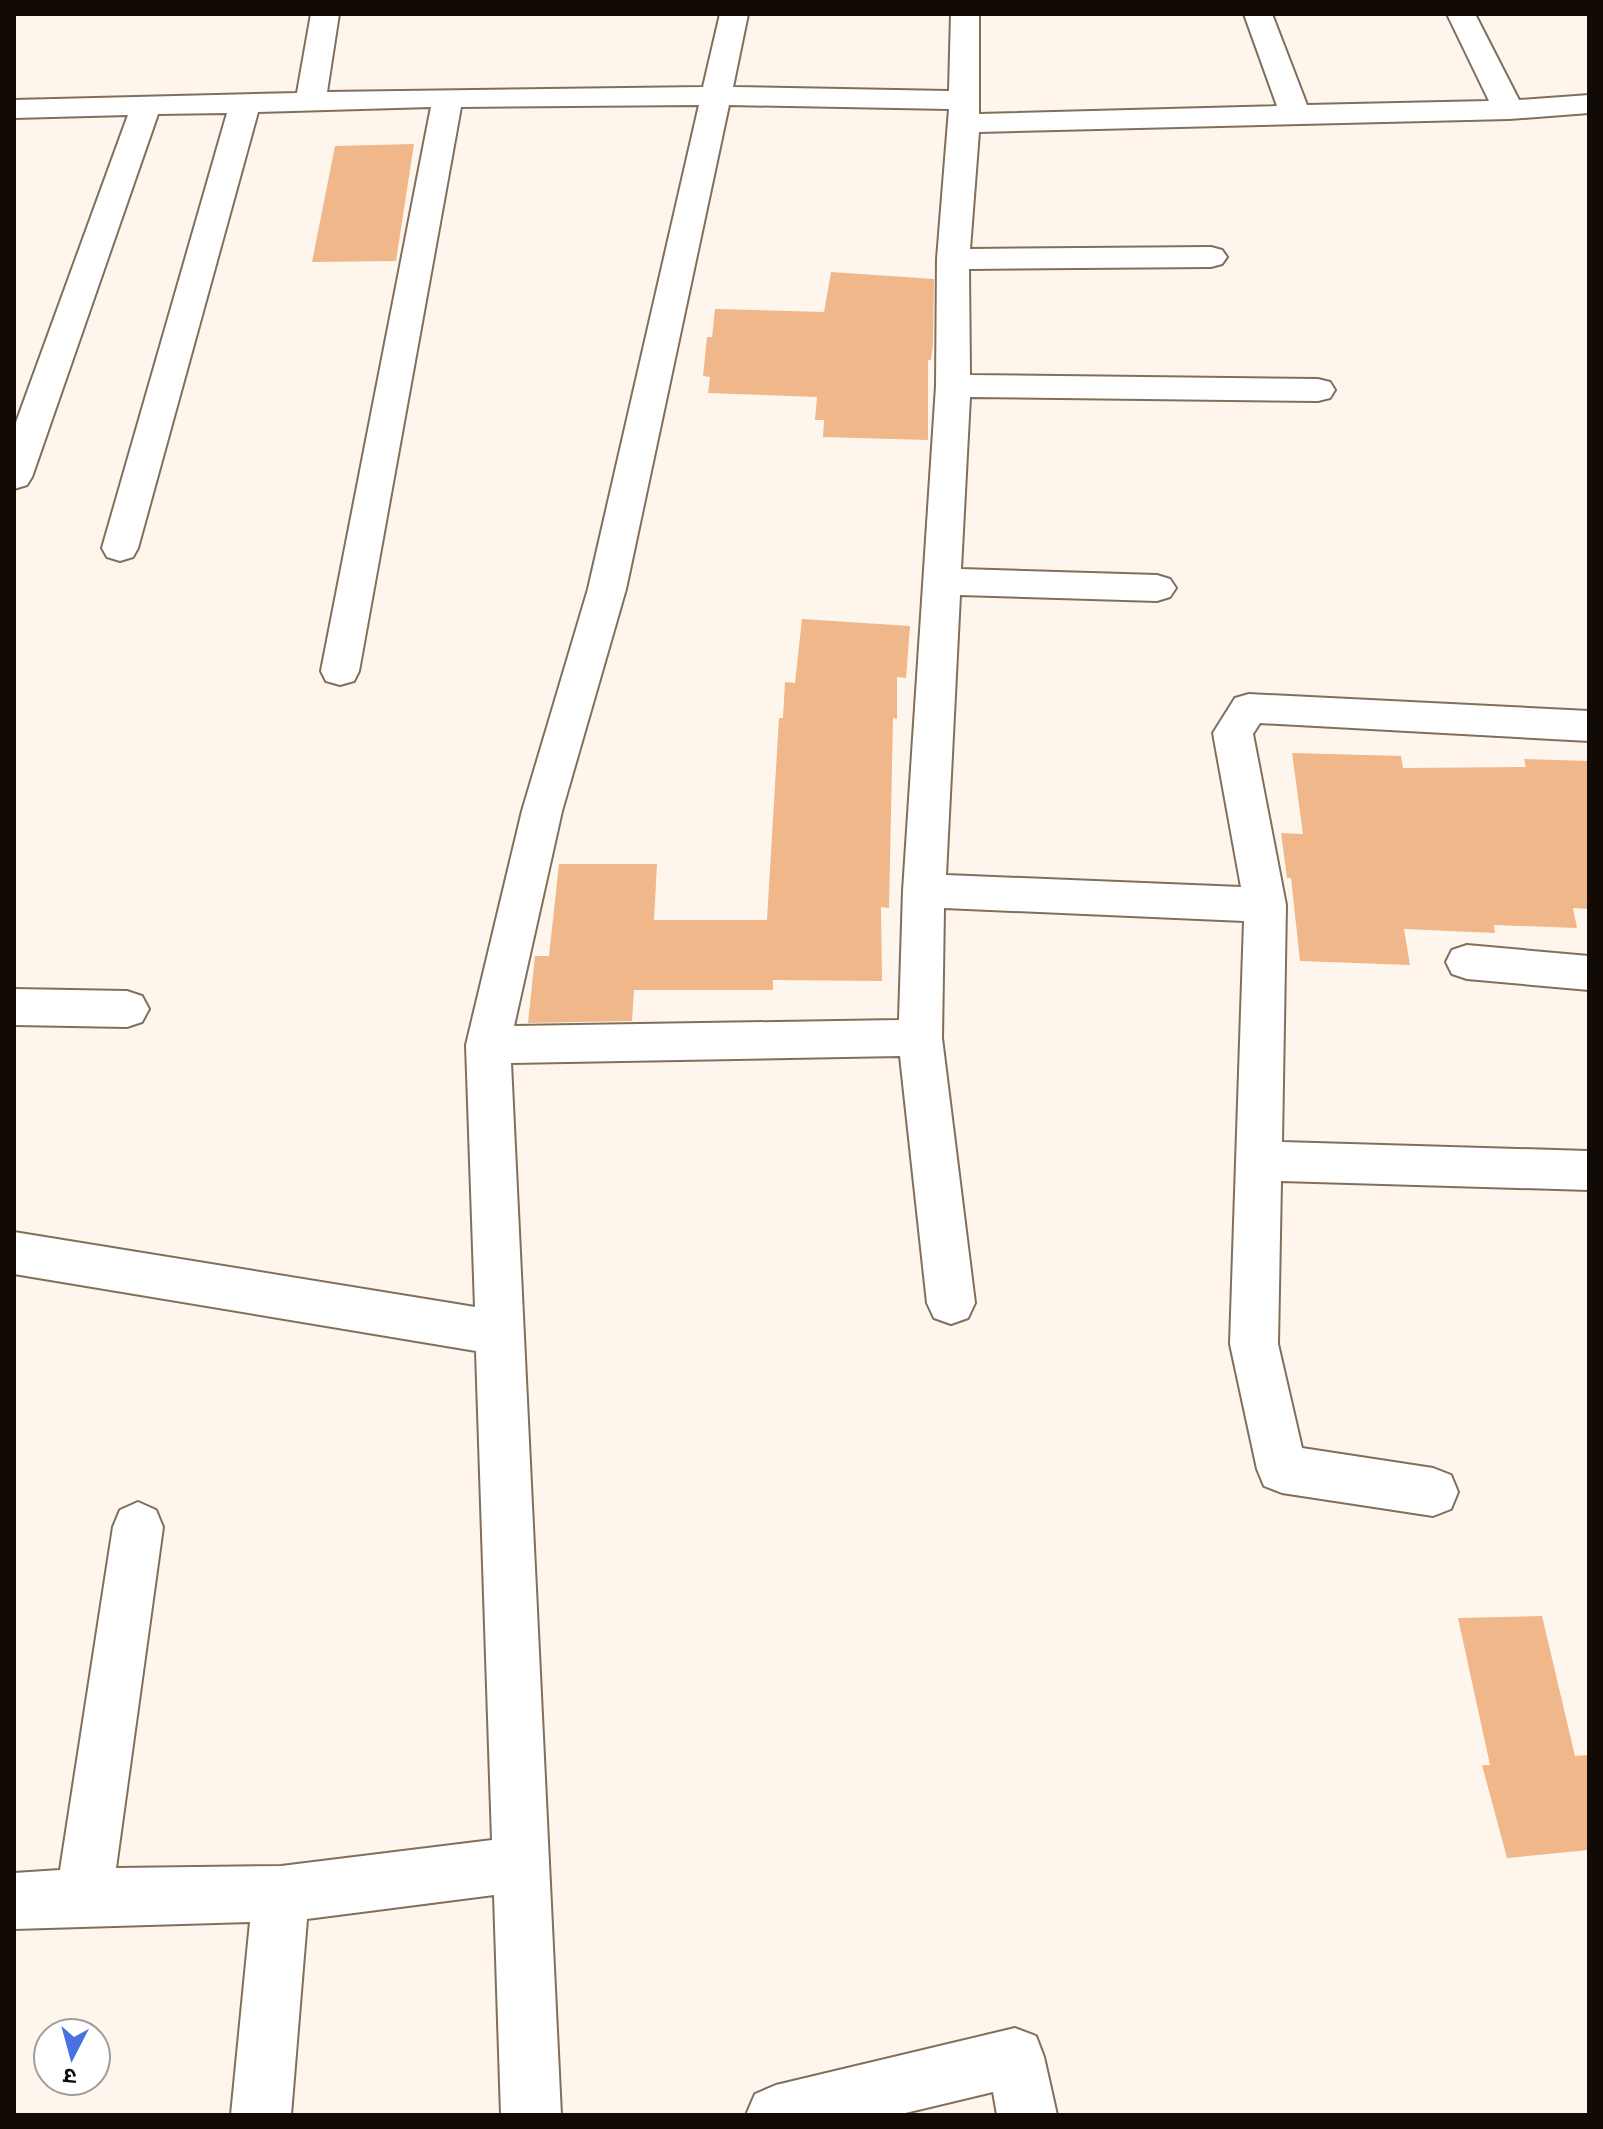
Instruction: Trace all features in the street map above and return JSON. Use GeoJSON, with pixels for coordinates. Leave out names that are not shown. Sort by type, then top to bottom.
{"type":"FeatureCollection","features":[{"type":"Feature","properties":{"kind":"street"},"geometry":{"type":"LineString","coordinates":[[311,100],[325,14]]}},
{"type":"Feature","properties":{"kind":"street"},"geometry":{"type":"LineString","coordinates":[[531,2115],[488,1045],[542,811],[607,589],[734,14]]}},
{"type":"Feature","properties":{"kind":"street"},"geometry":{"type":"LineString","coordinates":[[951,1303],[920,1038],[924,891],[953,386],[953,259],[963,111],[965,14]]}},
{"type":"Feature","properties":{"kind":"street"},"geometry":{"type":"LineString","coordinates":[[1258,14],[1295,115]]}},
{"type":"Feature","properties":{"kind":"street"},"geometry":{"type":"LineString","coordinates":[[1461,14],[1509,110]]}},
{"type":"Feature","properties":{"kind":"street"},"geometry":{"type":"LineString","coordinates":[[14,109],[311,100],[718,96],[963,111],[1295,115],[1509,110],[1589,104]]}},
{"type":"Feature","properties":{"kind":"street"},"geometry":{"type":"LineString","coordinates":[[340,671],[448,98]]}},
{"type":"Feature","properties":{"kind":"street"},"geometry":{"type":"LineString","coordinates":[[120,548],[245,104]]}},
{"type":"Feature","properties":{"kind":"street"},"geometry":{"type":"LineString","coordinates":[[14,477],[146,107]]}},
{"type":"Feature","properties":{"kind":"street"},"geometry":{"type":"LineString","coordinates":[[953,259],[1211,257]]}},
{"type":"Feature","properties":{"kind":"street"},"geometry":{"type":"LineString","coordinates":[[953,386],[1318,390]]}},
{"type":"Feature","properties":{"kind":"street"},"geometry":{"type":"LineString","coordinates":[[944,581],[1157,588]]}},
{"type":"Feature","properties":{"kind":"street"},"geometry":{"type":"LineString","coordinates":[[1433,1492],[1282,1469],[1254,1344],[1265,905],[1233,733],[1249,708],[1589,726]]}},
{"type":"Feature","properties":{"kind":"street"},"geometry":{"type":"LineString","coordinates":[[924,891],[1265,905]]}},
{"type":"Feature","properties":{"kind":"street"},"geometry":{"type":"LineString","coordinates":[[1467,962],[1589,973]]}},
{"type":"Feature","properties":{"kind":"street"},"geometry":{"type":"LineString","coordinates":[[14,1007],[127,1009]]}},
{"type":"Feature","properties":{"kind":"street"},"geometry":{"type":"LineString","coordinates":[[488,1045],[920,1038]]}},
{"type":"Feature","properties":{"kind":"street"},"geometry":{"type":"LineString","coordinates":[[1259,1161],[1588,1171]]}},
{"type":"Feature","properties":{"kind":"street"},"geometry":{"type":"LineString","coordinates":[[14,1253],[501,1333]]}},
{"type":"Feature","properties":{"kind":"street"},"geometry":{"type":"LineString","coordinates":[[84,1897],[138,1527]]}},
{"type":"Feature","properties":{"kind":"street"},"geometry":{"type":"LineString","coordinates":[[14,1901],[281,1894],[523,1864]]}},
{"type":"Feature","properties":{"kind":"street"},"geometry":{"type":"LineString","coordinates":[[261,2115],[281,1894]]}},
{"type":"Feature","properties":{"kind":"street"},"geometry":{"type":"LineString","coordinates":[[776,2115],[1015,2057],[1027,2115]]}},
{"type":"Feature","properties":{"kind":"building"},"geometry":{"type":"Polygon","coordinates":[[[414,144],[396,261],[312,262],[335,146],[414,144]]]}},
{"type":"Feature","properties":{"kind":"building"},"geometry":{"type":"Polygon","coordinates":[[[831,272],[934,279],[933,344],[931,360],[928,360],[928,440],[823,437],[824,420],[815,420],[817,397],[708,393],[710,377],[703,376],[707,337],[712,337],[715,309],[824,312],[831,272]]]}},
{"type":"Feature","properties":{"kind":"building"},"geometry":{"type":"Polygon","coordinates":[[[802,619],[910,626],[906,678],[897,677],[897,719],[893,718],[889,908],[881,907],[882,981],[773,980],[773,990],[634,990],[632,1021],[528,1023],[535,956],[549,956],[559,864],[657,864],[654,920],[767,920],[779,718],[783,718],[785,682],[795,683],[802,619]]]}},
{"type":"Feature","properties":{"kind":"building"},"geometry":{"type":"Polygon","coordinates":[[[1292,753],[1401,756],[1403,768],[1526,767],[1524,759],[1589,761],[1589,909],[1573,908],[1577,928],[1494,925],[1495,933],[1404,929],[1410,965],[1300,961],[1291,878],[1287,878],[1281,833],[1303,834],[1292,753]]]}},
{"type":"Feature","properties":{"kind":"building"},"geometry":{"type":"Polygon","coordinates":[[[1542,1616],[1575,1756],[1589,1755],[1589,1850],[1507,1858],[1482,1765],[1490,1765],[1458,1618],[1542,1616]]]}}]}
